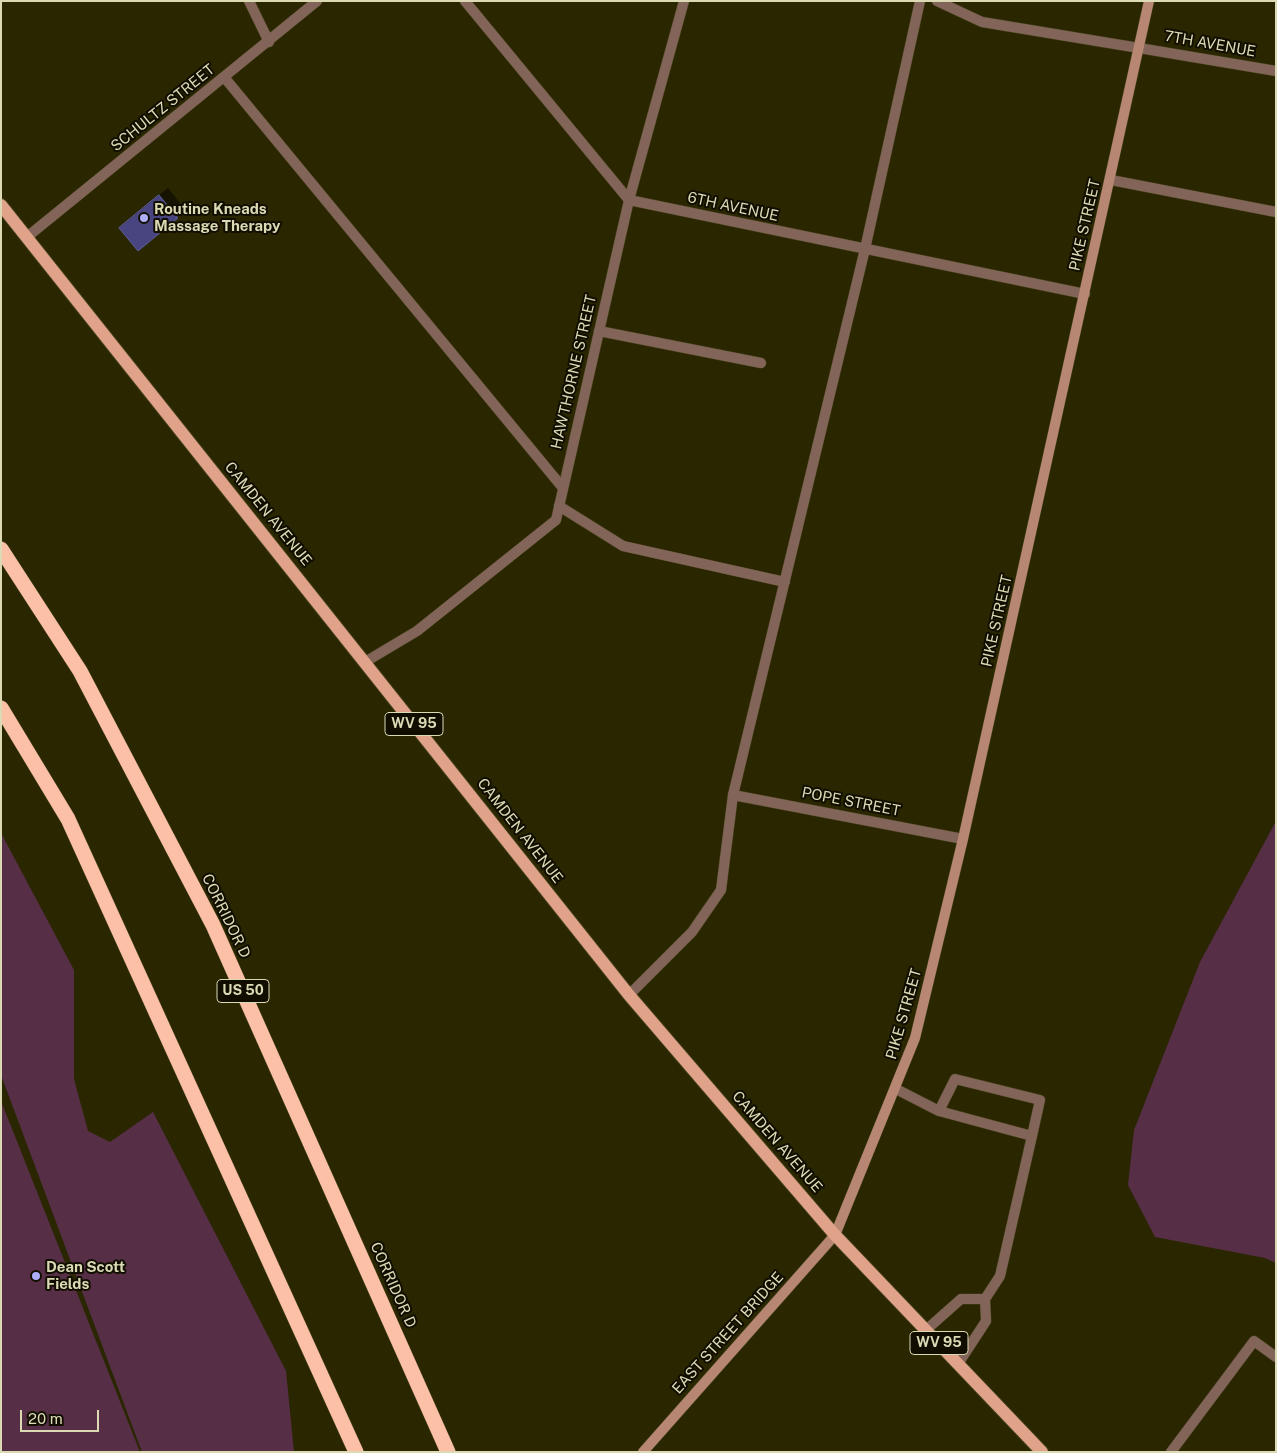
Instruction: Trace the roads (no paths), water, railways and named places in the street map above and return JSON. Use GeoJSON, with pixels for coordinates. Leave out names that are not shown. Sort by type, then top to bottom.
{"type":"FeatureCollection","features":[{"type":"Feature","properties":{"kind":"highway","name":"CORRIDOR D"},"geometry":{"type":"LineString","coordinates":[[1,549],[80,671],[213,926],[448,1452]]}},
{"type":"Feature","properties":{"kind":"highway"},"geometry":{"type":"LineString","coordinates":[[1,708],[68,819],[356,1452]]}},
{"type":"Feature","properties":{"kind":"main road","name":"PIKE STREET"},"geometry":{"type":"LineString","coordinates":[[835,1235],[916,1038],[964,839],[1149,1]]}},
{"type":"Feature","properties":{"kind":"main road","name":"CAMDEN AVENUE"},"geometry":{"type":"LineString","coordinates":[[1,205],[629,995],[835,1235],[1042,1452]]}},
{"type":"Feature","properties":{"kind":"main road","name":"EAST STREET BRIDGE"},"geometry":{"type":"LineString","coordinates":[[643,1452],[835,1235]]}},
{"type":"Feature","properties":{"kind":"street"},"geometry":{"type":"LineString","coordinates":[[249,1],[269,42]]}},
{"type":"Feature","properties":{"kind":"street","name":"SCHULTZ STREET"},"geometry":{"type":"LineString","coordinates":[[27,237],[269,42],[317,1]]}},
{"type":"Feature","properties":{"kind":"street"},"geometry":{"type":"LineString","coordinates":[[465,1],[629,200]]}},
{"type":"Feature","properties":{"kind":"street","name":"HAWTHORNE STREET"},"geometry":{"type":"LineString","coordinates":[[365,662],[417,631],[556,520],[629,200],[684,1]]}},
{"type":"Feature","properties":{"kind":"street"},"geometry":{"type":"LineString","coordinates":[[629,995],[692,932],[721,890],[733,794],[865,249],[920,1]]}},
{"type":"Feature","properties":{"kind":"street","name":"7TH AVENUE"},"geometry":{"type":"LineString","coordinates":[[937,1],[982,22],[1276,71]]}},
{"type":"Feature","properties":{"kind":"street"},"geometry":{"type":"LineString","coordinates":[[224,77],[563,488]]}},
{"type":"Feature","properties":{"kind":"street"},"geometry":{"type":"LineString","coordinates":[[1111,180],[1276,212]]}},
{"type":"Feature","properties":{"kind":"street","name":"6TH AVENUE"},"geometry":{"type":"LineString","coordinates":[[629,200],[1085,294]]}},
{"type":"Feature","properties":{"kind":"street"},"geometry":{"type":"LineString","coordinates":[[599,331],[761,363]]}},
{"type":"Feature","properties":{"kind":"street"},"geometry":{"type":"LineString","coordinates":[[559,506],[623,546],[785,582]]}},
{"type":"Feature","properties":{"kind":"street","name":"POPE STREET"},"geometry":{"type":"LineString","coordinates":[[733,794],[964,839]]}},
{"type":"Feature","properties":{"kind":"street"},"geometry":{"type":"LineString","coordinates":[[939,1111],[955,1079],[1040,1100],[1000,1276],[985,1299],[986,1321],[958,1364]]}},
{"type":"Feature","properties":{"kind":"street"},"geometry":{"type":"LineString","coordinates":[[896,1090],[939,1111],[1032,1136]]}},
{"type":"Feature","properties":{"kind":"street"},"geometry":{"type":"LineString","coordinates":[[926,1330],[961,1299],[985,1299]]}},
{"type":"Feature","properties":{"kind":"street"},"geometry":{"type":"LineString","coordinates":[[1171,1452],[1254,1341],[1276,1357]]}},
{"type":"Feature","properties":{"kind":"place","name":"Routine Kneads Massage Therapy"},"geometry":{"type":"Point","coordinates":[144,218]}},
{"type":"Feature","properties":{"kind":"place","name":"Dean Scott Fields"},"geometry":{"type":"Point","coordinates":[36,1276]}}]}
